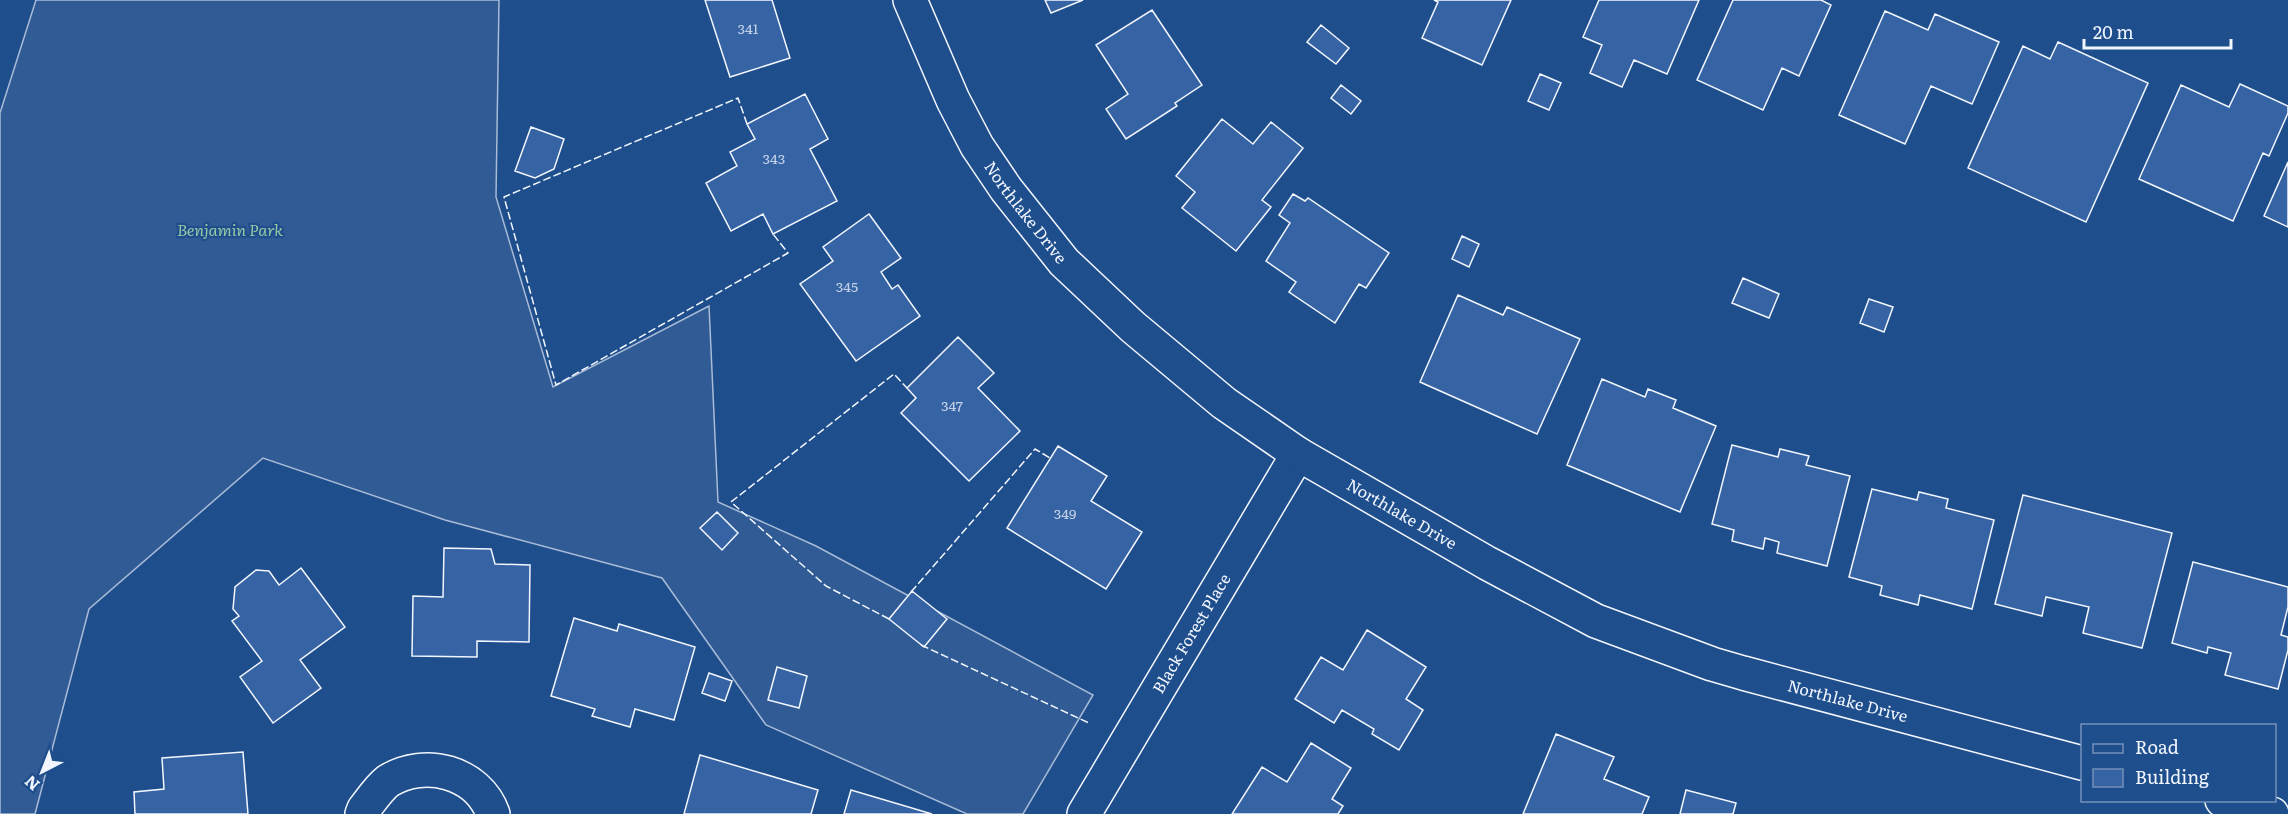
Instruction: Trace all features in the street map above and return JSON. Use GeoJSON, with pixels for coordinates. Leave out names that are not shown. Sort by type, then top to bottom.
{"type":"FeatureCollection","features":[{"type":"Feature","properties":{"kind":"street","name":"Northlake Drive"},"geometry":{"type":"LineString","coordinates":[[910,0],[953,100],[977,146],[1006,189],[1064,262],[1133,327],[1224,403],[1298,454],[1487,563],[1596,621],[1722,667],[2081,763]]}},
{"type":"Feature","properties":{"kind":"street","name":"Black Forest Place"},"geometry":{"type":"LineString","coordinates":[[1084,814],[1298,454]]}},
{"type":"Feature","properties":{"kind":"street"},"geometry":{"type":"LineString","coordinates":[[362,814],[386,783],[402,774],[426,769],[448,772],[470,783],[489,805],[493,814]]}},
{"type":"Feature","properties":{"kind":"street"},"geometry":{"type":"LineString","coordinates":[[2226,802],[2272,814]]}},
{"type":"Feature","properties":{"kind":"shaded area","name":"Benjamin Park"},"geometry":{"type":"Polygon","coordinates":[[[36,0],[499,0],[496,197],[553,387],[709,306],[718,502],[816,546],[1093,695],[1023,814],[967,814],[766,725],[662,578],[445,520],[263,458],[89,609],[35,814],[0,814],[0,113],[36,0]]]}},
{"type":"Feature","properties":{"kind":"building"},"geometry":{"type":"Polygon","coordinates":[[[705,0],[772,0],[790,58],[730,77],[705,0]]]}},
{"type":"Feature","properties":{"kind":"building"},"geometry":{"type":"Polygon","coordinates":[[[1045,0],[1083,0],[1051,13],[1045,0]]]}},
{"type":"Feature","properties":{"kind":"building"},"geometry":{"type":"Polygon","coordinates":[[[1434,0],[1511,0],[1482,65],[1422,38],[1438,2],[1434,0]]]}},
{"type":"Feature","properties":{"kind":"building"},"geometry":{"type":"Polygon","coordinates":[[[1599,0],[1699,0],[1667,74],[1634,60],[1622,87],[1590,73],[1602,45],[1583,37],[1599,0]]]}},
{"type":"Feature","properties":{"kind":"building"},"geometry":{"type":"Polygon","coordinates":[[[1733,0],[1821,0],[1831,5],[1799,76],[1782,68],[1763,110],[1697,80],[1733,0]]]}},
{"type":"Feature","properties":{"kind":"building"},"geometry":{"type":"Polygon","coordinates":[[[1152,10],[1202,85],[1175,103],[1177,106],[1126,139],[1106,109],[1128,94],[1096,45],[1152,10]]]}},
{"type":"Feature","properties":{"kind":"building"},"geometry":{"type":"Polygon","coordinates":[[[1885,11],[1928,30],[1935,14],[1999,42],[1972,104],[1931,86],[1905,144],[1839,115],[1885,11]]]}},
{"type":"Feature","properties":{"kind":"building"},"geometry":{"type":"Polygon","coordinates":[[[1321,25],[1349,48],[1336,64],[1307,42],[1321,25]]]}},
{"type":"Feature","properties":{"kind":"building"},"geometry":{"type":"Polygon","coordinates":[[[2058,42],[2148,83],[2086,222],[1968,168],[2023,46],[2050,59],[2058,42]]]}},
{"type":"Feature","properties":{"kind":"building"},"geometry":{"type":"Polygon","coordinates":[[[1540,74],[1561,83],[1549,110],[1528,101],[1540,74]]]}},
{"type":"Feature","properties":{"kind":"building"},"geometry":{"type":"Polygon","coordinates":[[[2240,84],[2288,106],[2288,113],[2269,156],[2263,153],[2233,221],[2139,179],[2181,85],[2229,107],[2240,84]]]}},
{"type":"Feature","properties":{"kind":"building"},"geometry":{"type":"Polygon","coordinates":[[[1341,85],[1361,101],[1351,114],[1331,98],[1341,85]]]}},
{"type":"Feature","properties":{"kind":"building"},"geometry":{"type":"Polygon","coordinates":[[[805,94],[828,139],[810,149],[837,201],[773,234],[763,214],[731,231],[706,183],[737,166],[730,152],[755,139],[747,124],[805,94]]]}},
{"type":"Feature","properties":{"kind":"building"},"geometry":{"type":"Polygon","coordinates":[[[1222,119],[1253,144],[1271,122],[1303,148],[1262,200],[1271,207],[1236,251],[1182,208],[1195,192],[1176,176],[1222,119]]]}},
{"type":"Feature","properties":{"kind":"building"},"geometry":{"type":"Polygon","coordinates":[[[531,127],[564,139],[554,169],[535,178],[515,171],[531,127]]]}},
{"type":"Feature","properties":{"kind":"building"},"geometry":{"type":"Polygon","coordinates":[[[2288,162],[2288,227],[2264,216],[2288,162]]]}},
{"type":"Feature","properties":{"kind":"building"},"geometry":{"type":"Polygon","coordinates":[[[1293,194],[1305,201],[1308,198],[1389,253],[1366,288],[1359,284],[1335,323],[1289,292],[1296,282],[1266,261],[1290,223],[1279,215],[1293,194]]]}},
{"type":"Feature","properties":{"kind":"building"},"geometry":{"type":"Polygon","coordinates":[[[869,214],[901,258],[881,272],[892,289],[898,285],[920,316],[856,361],[800,284],[833,261],[823,247],[869,214]]]}},
{"type":"Feature","properties":{"kind":"building"},"geometry":{"type":"Polygon","coordinates":[[[1462,236],[1479,244],[1469,267],[1452,259],[1462,236]]]}},
{"type":"Feature","properties":{"kind":"building"},"geometry":{"type":"Polygon","coordinates":[[[1743,278],[1779,294],[1769,318],[1732,303],[1743,278]]]}},
{"type":"Feature","properties":{"kind":"building"},"geometry":{"type":"Polygon","coordinates":[[[1458,295],[1503,315],[1507,307],[1580,339],[1537,434],[1420,382],[1458,295]]]}},
{"type":"Feature","properties":{"kind":"building"},"geometry":{"type":"Polygon","coordinates":[[[1869,299],[1893,307],[1884,332],[1860,323],[1869,299]]]}},
{"type":"Feature","properties":{"kind":"building"},"geometry":{"type":"Polygon","coordinates":[[[958,337],[994,373],[978,388],[1020,431],[969,481],[901,413],[916,398],[907,388],[958,337]]]}},
{"type":"Feature","properties":{"kind":"building"},"geometry":{"type":"Polygon","coordinates":[[[1602,379],[1645,397],[1648,389],[1676,400],[1673,408],[1716,426],[1680,512],[1567,465],[1602,379]]]}},
{"type":"Feature","properties":{"kind":"building"},"geometry":{"type":"Polygon","coordinates":[[[1732,445],[1778,457],[1780,449],[1809,456],[1806,465],[1850,476],[1827,566],[1777,553],[1779,542],[1765,538],[1763,549],[1732,541],[1734,530],[1712,524],[1732,445]]]}},
{"type":"Feature","properties":{"kind":"building"},"geometry":{"type":"Polygon","coordinates":[[[1058,446],[1107,476],[1091,501],[1142,532],[1106,589],[1007,528],[1058,446]]]}},
{"type":"Feature","properties":{"kind":"building"},"geometry":{"type":"Polygon","coordinates":[[[1872,489],[1917,500],[1919,492],[1948,499],[1946,508],[1994,520],[1972,609],[1920,595],[1918,605],[1880,595],[1882,586],[1849,577],[1872,489]]]}},
{"type":"Feature","properties":{"kind":"building"},"geometry":{"type":"Polygon","coordinates":[[[2023,495],[2172,533],[2142,648],[2083,633],[2089,607],[2046,597],[2042,616],[1995,604],[2023,495]]]}},
{"type":"Feature","properties":{"kind":"building"},"geometry":{"type":"Polygon","coordinates":[[[717,512],[738,533],[722,550],[700,528],[717,512]]]}},
{"type":"Feature","properties":{"kind":"building"},"geometry":{"type":"Polygon","coordinates":[[[444,548],[491,549],[495,564],[530,565],[529,642],[477,641],[477,657],[412,656],[413,596],[443,597],[444,548]]]}},
{"type":"Feature","properties":{"kind":"building"},"geometry":{"type":"Polygon","coordinates":[[[2193,562],[2288,587],[2288,607],[2281,635],[2288,637],[2288,650],[2278,689],[2225,675],[2231,653],[2208,647],[2207,653],[2172,643],[2193,562]]]}},
{"type":"Feature","properties":{"kind":"building"},"geometry":{"type":"Polygon","coordinates":[[[301,568],[345,627],[300,660],[321,688],[273,723],[240,677],[262,661],[232,621],[239,616],[233,609],[235,587],[256,570],[269,571],[279,585],[301,568]]]}},
{"type":"Feature","properties":{"kind":"building"},"geometry":{"type":"Polygon","coordinates":[[[912,591],[947,619],[924,647],[889,619],[912,591]]]}},
{"type":"Feature","properties":{"kind":"building"},"geometry":{"type":"Polygon","coordinates":[[[574,618],[617,631],[619,624],[695,647],[674,720],[635,709],[630,727],[592,716],[595,709],[551,696],[574,618]]]}},
{"type":"Feature","properties":{"kind":"building"},"geometry":{"type":"Polygon","coordinates":[[[1367,630],[1426,667],[1406,699],[1423,710],[1399,750],[1372,734],[1374,729],[1342,710],[1334,723],[1295,699],[1321,657],[1343,670],[1367,630]]]}},
{"type":"Feature","properties":{"kind":"building"},"geometry":{"type":"Polygon","coordinates":[[[777,667],[807,676],[799,708],[768,700],[777,667]]]}},
{"type":"Feature","properties":{"kind":"building"},"geometry":{"type":"Polygon","coordinates":[[[709,673],[732,681],[725,701],[702,693],[709,673]]]}},
{"type":"Feature","properties":{"kind":"building"},"geometry":{"type":"Polygon","coordinates":[[[1556,734],[1614,757],[1604,779],[1649,797],[1642,814],[1523,814],[1556,734]]]}},
{"type":"Feature","properties":{"kind":"building"},"geometry":{"type":"Polygon","coordinates":[[[1311,743],[1351,768],[1332,799],[1343,806],[1338,814],[1232,814],[1262,767],[1287,782],[1311,743]]]}},
{"type":"Feature","properties":{"kind":"building"},"geometry":{"type":"Polygon","coordinates":[[[243,752],[248,814],[135,814],[134,792],[164,789],[162,758],[243,752]]]}},
{"type":"Feature","properties":{"kind":"building"},"geometry":{"type":"Polygon","coordinates":[[[700,755],[818,790],[811,814],[684,814],[700,755]]]}},
{"type":"Feature","properties":{"kind":"building"},"geometry":{"type":"Polygon","coordinates":[[[851,790],[932,814],[844,814],[851,790]]]}},
{"type":"Feature","properties":{"kind":"building"},"geometry":{"type":"Polygon","coordinates":[[[1686,790],[1736,803],[1733,814],[1680,814],[1686,790]]]}},
{"type":"Feature","properties":{"kind":"fence"},"geometry":{"type":"LineString","coordinates":[[747,124],[738,98],[504,197],[556,385],[788,253],[773,234]]}},
{"type":"Feature","properties":{"kind":"fence"},"geometry":{"type":"LineString","coordinates":[[889,619],[826,586],[731,502],[894,374],[907,388]]}},
{"type":"Feature","properties":{"kind":"fence"},"geometry":{"type":"LineString","coordinates":[[911,592],[1035,449],[1050,458]]}},
{"type":"Feature","properties":{"kind":"fence"},"geometry":{"type":"LineString","coordinates":[[921,645],[1089,723]]}}]}
